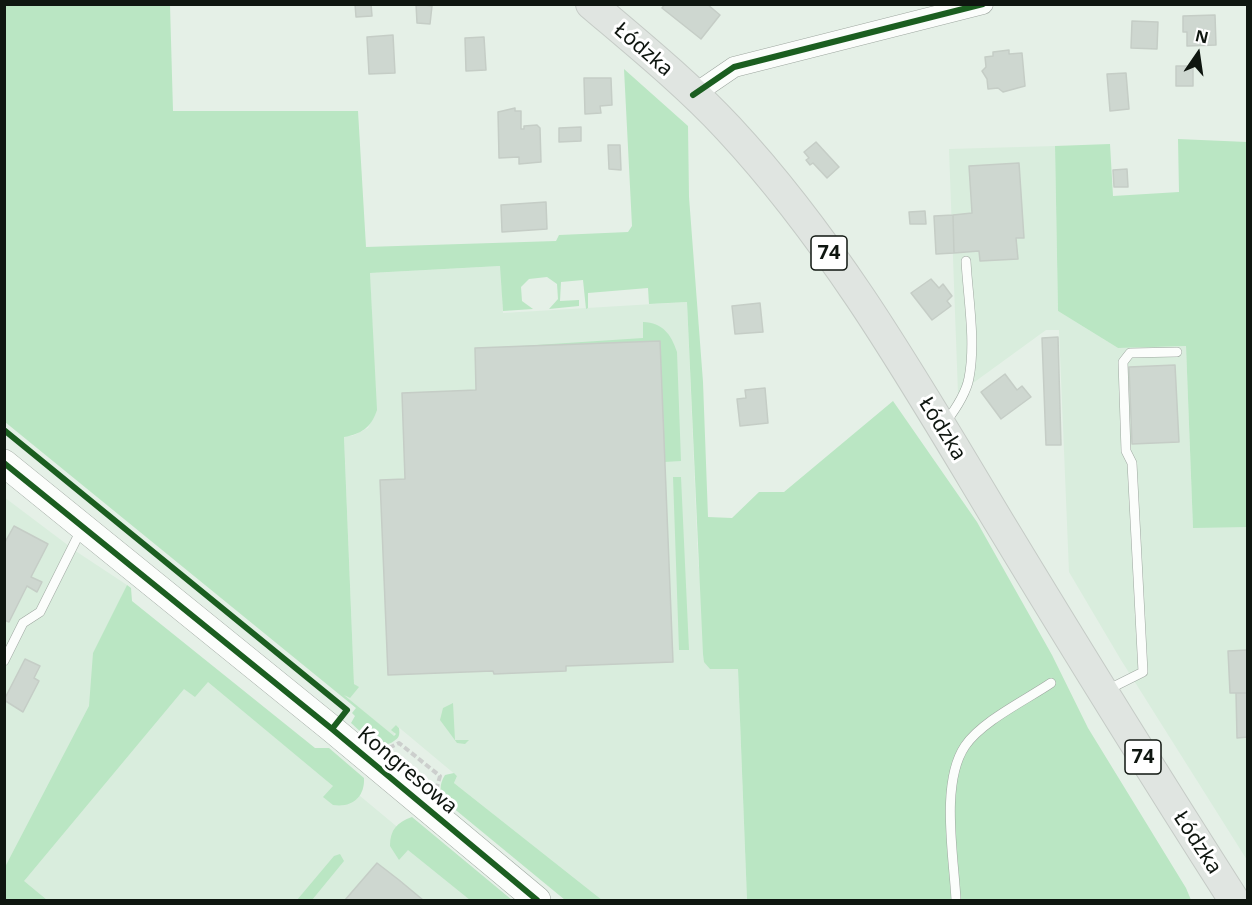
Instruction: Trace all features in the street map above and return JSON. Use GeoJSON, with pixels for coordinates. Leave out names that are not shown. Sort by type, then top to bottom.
{"type":"FeatureCollection","features":[{"type":"Feature","properties":{"kind":"main road","name":"Łódzka"},"geometry":{"type":"LineString","coordinates":[[591,4],[693,95],[756,160],[819,239],[872,316],[1102,693],[1234,900]]}},
{"type":"Feature","properties":{"kind":"street"},"geometry":{"type":"LineString","coordinates":[[693,95],[734,67],[983,4]]}},
{"type":"Feature","properties":{"kind":"street","name":"Kongresowa"},"geometry":{"type":"LineString","coordinates":[[4,463],[332,729],[537,900]]}},
{"type":"Feature","properties":{"kind":"lane"},"geometry":{"type":"LineString","coordinates":[[942,428],[956,408],[969,379],[966,261]]}},
{"type":"Feature","properties":{"kind":"lane"},"geometry":{"type":"LineString","coordinates":[[1102,693],[1143,672],[1132,463],[1126,452],[1123,362],[1130,353],[1177,352]]}},
{"type":"Feature","properties":{"kind":"lane"},"geometry":{"type":"LineString","coordinates":[[4,661],[23,623],[40,612],[83,527]]}},
{"type":"Feature","properties":{"kind":"lane"},"geometry":{"type":"LineString","coordinates":[[956,900],[951,795],[954,768],[966,745],[982,729],[1051,683]]}},
{"type":"Feature","properties":{"kind":"shaded area"},"geometry":{"type":"Polygon","coordinates":[[[1055,146],[1058,311],[1118,348],[1186,346],[1193,527],[1247,527],[1247,860],[1121,660],[1069,572],[1059,330],[1046,330],[958,394],[949,149],[1055,146]]]}},
{"type":"Feature","properties":{"kind":"shaded area"},"geometry":{"type":"Polygon","coordinates":[[[501,266],[503,313],[687,302],[698,559],[710,669],[738,669],[747,900],[602,900],[454,783],[457,776],[396,725],[394,737],[344,695],[358,687],[354,684],[344,436],[352,436],[368,428],[376,411],[370,273],[501,266]]]}},
{"type":"Feature","properties":{"kind":"shaded area"},"geometry":{"type":"Polygon","coordinates":[[[4,497],[77,552],[127,585],[121,597],[485,900],[5,900],[4,497]]]}},
{"type":"Feature","properties":{"kind":"green space"},"geometry":{"type":"Polygon","coordinates":[[[4,5],[170,5],[173,111],[358,111],[366,247],[556,241],[559,235],[628,232],[632,226],[624,69],[688,126],[689,197],[703,382],[708,517],[732,518],[759,492],[784,492],[893,401],[977,522],[1052,655],[1088,728],[1186,888],[1191,900],[747,900],[738,669],[710,669],[704,662],[703,654],[687,302],[649,304],[648,288],[588,293],[588,308],[586,309],[583,280],[561,282],[560,301],[579,300],[579,306],[549,309],[558,299],[557,284],[547,277],[529,279],[521,287],[522,301],[533,309],[503,311],[500,266],[370,273],[377,410],[365,429],[344,437],[354,684],[359,687],[350,698],[344,695],[394,736],[396,734],[391,730],[396,725],[399,728],[397,739],[388,744],[382,745],[371,740],[351,723],[355,716],[352,713],[356,708],[5,422],[4,5]]]}},
{"type":"Feature","properties":{"kind":"green space"},"geometry":{"type":"Polygon","coordinates":[[[1178,139],[1247,142],[1247,527],[1193,528],[1186,346],[1118,348],[1058,311],[1055,146],[1110,144],[1113,196],[1179,192],[1178,139]]]}},
{"type":"Feature","properties":{"kind":"green space"},"geometry":{"type":"Polygon","coordinates":[[[643,322],[661,327],[672,340],[677,352],[681,461],[664,462],[659,341],[506,347],[643,338],[643,322]]]}},
{"type":"Feature","properties":{"kind":"green space"},"geometry":{"type":"Polygon","coordinates":[[[673,477],[681,477],[689,650],[679,650],[673,477]]]}},
{"type":"Feature","properties":{"kind":"green space"},"geometry":{"type":"Polygon","coordinates":[[[127,585],[131,588],[132,601],[315,748],[329,748],[364,778],[362,791],[360,796],[351,803],[333,805],[323,797],[333,786],[208,682],[195,697],[184,689],[24,881],[47,900],[5,900],[5,867],[89,706],[93,653],[127,585]]]}},
{"type":"Feature","properties":{"kind":"green space"},"geometry":{"type":"Polygon","coordinates":[[[453,703],[455,740],[469,740],[465,744],[457,743],[440,720],[443,708],[453,703]]]}},
{"type":"Feature","properties":{"kind":"green space"},"geometry":{"type":"Polygon","coordinates":[[[454,773],[457,776],[454,783],[602,900],[565,900],[446,802],[441,792],[442,782],[445,775],[454,773]]]}},
{"type":"Feature","properties":{"kind":"green space"},"geometry":{"type":"Polygon","coordinates":[[[412,817],[512,900],[470,900],[408,850],[399,860],[390,846],[391,835],[398,824],[412,817]]]}},
{"type":"Feature","properties":{"kind":"green space"},"geometry":{"type":"Polygon","coordinates":[[[340,854],[344,861],[312,900],[297,900],[334,856],[340,854]]]}},
{"type":"Feature","properties":{"kind":"building"},"geometry":{"type":"Polygon","coordinates":[[[355,4],[371,4],[372,16],[356,17],[355,4]]]}},
{"type":"Feature","properties":{"kind":"building"},"geometry":{"type":"Polygon","coordinates":[[[416,4],[432,6],[430,24],[417,23],[416,4]]]}},
{"type":"Feature","properties":{"kind":"building"},"geometry":{"type":"Polygon","coordinates":[[[665,4],[707,4],[720,15],[701,39],[662,8],[665,4]]]}},
{"type":"Feature","properties":{"kind":"building"},"geometry":{"type":"Polygon","coordinates":[[[1215,15],[1216,45],[1187,46],[1187,32],[1183,32],[1183,16],[1215,15]]]}},
{"type":"Feature","properties":{"kind":"building"},"geometry":{"type":"Polygon","coordinates":[[[1132,21],[1158,22],[1157,49],[1131,48],[1132,21]]]}},
{"type":"Feature","properties":{"kind":"building"},"geometry":{"type":"Polygon","coordinates":[[[393,35],[395,73],[369,74],[367,37],[393,35]]]}},
{"type":"Feature","properties":{"kind":"building"},"geometry":{"type":"Polygon","coordinates":[[[484,37],[486,70],[466,71],[465,38],[484,37]]]}},
{"type":"Feature","properties":{"kind":"building"},"geometry":{"type":"Polygon","coordinates":[[[1009,50],[1009,54],[1022,53],[1025,86],[1003,92],[998,88],[988,89],[987,79],[982,71],[986,67],[985,57],[993,56],[993,52],[1009,50]]]}},
{"type":"Feature","properties":{"kind":"building"},"geometry":{"type":"Polygon","coordinates":[[[1176,66],[1193,66],[1193,86],[1176,86],[1176,66]]]}},
{"type":"Feature","properties":{"kind":"building"},"geometry":{"type":"Polygon","coordinates":[[[1126,73],[1129,109],[1110,111],[1107,74],[1126,73]]]}},
{"type":"Feature","properties":{"kind":"building"},"geometry":{"type":"Polygon","coordinates":[[[584,78],[611,78],[612,105],[600,106],[601,113],[585,114],[584,78]]]}},
{"type":"Feature","properties":{"kind":"building"},"geometry":{"type":"Polygon","coordinates":[[[515,108],[515,111],[521,111],[521,129],[524,129],[524,126],[537,125],[540,128],[541,162],[519,164],[519,157],[499,158],[498,112],[515,108]]]}},
{"type":"Feature","properties":{"kind":"building"},"geometry":{"type":"Polygon","coordinates":[[[581,127],[581,141],[559,142],[559,128],[581,127]]]}},
{"type":"Feature","properties":{"kind":"building"},"geometry":{"type":"Polygon","coordinates":[[[816,142],[839,167],[827,178],[813,163],[810,165],[806,160],[809,158],[804,152],[816,142]]]}},
{"type":"Feature","properties":{"kind":"building"},"geometry":{"type":"Polygon","coordinates":[[[608,145],[620,145],[621,170],[609,169],[608,145]]]}},
{"type":"Feature","properties":{"kind":"building"},"geometry":{"type":"Polygon","coordinates":[[[1019,163],[1024,238],[1016,238],[1018,259],[980,261],[979,251],[954,253],[953,215],[972,213],[969,166],[1019,163]]]}},
{"type":"Feature","properties":{"kind":"building"},"geometry":{"type":"Polygon","coordinates":[[[1127,169],[1128,187],[1114,187],[1113,170],[1127,169]]]}},
{"type":"Feature","properties":{"kind":"building"},"geometry":{"type":"Polygon","coordinates":[[[546,202],[547,229],[502,232],[501,205],[546,202]]]}},
{"type":"Feature","properties":{"kind":"building"},"geometry":{"type":"Polygon","coordinates":[[[925,211],[926,224],[910,224],[909,212],[925,211]]]}},
{"type":"Feature","properties":{"kind":"building"},"geometry":{"type":"Polygon","coordinates":[[[953,215],[954,253],[936,254],[934,216],[953,215]]]}},
{"type":"Feature","properties":{"kind":"building"},"geometry":{"type":"Polygon","coordinates":[[[931,279],[939,288],[943,284],[952,296],[947,301],[951,306],[932,320],[911,293],[931,279]]]}},
{"type":"Feature","properties":{"kind":"building"},"geometry":{"type":"Polygon","coordinates":[[[760,303],[763,332],[735,334],[732,306],[760,303]]]}},
{"type":"Feature","properties":{"kind":"building"},"geometry":{"type":"Polygon","coordinates":[[[1058,337],[1061,445],[1046,445],[1042,338],[1058,337]]]}},
{"type":"Feature","properties":{"kind":"building"},"geometry":{"type":"Polygon","coordinates":[[[660,341],[673,662],[566,666],[566,671],[388,675],[380,480],[405,479],[402,393],[476,390],[475,348],[660,341]]]}},
{"type":"Feature","properties":{"kind":"building"},"geometry":{"type":"Polygon","coordinates":[[[1175,365],[1179,442],[1132,444],[1129,367],[1175,365]]]}},
{"type":"Feature","properties":{"kind":"building"},"geometry":{"type":"Polygon","coordinates":[[[1005,374],[1017,390],[1022,386],[1031,397],[1001,419],[981,392],[1005,374]]]}},
{"type":"Feature","properties":{"kind":"building"},"geometry":{"type":"Polygon","coordinates":[[[765,388],[768,423],[740,426],[737,399],[746,398],[745,390],[765,388]]]}},
{"type":"Feature","properties":{"kind":"building"},"geometry":{"type":"Polygon","coordinates":[[[14,526],[48,544],[31,577],[42,582],[37,592],[27,586],[9,622],[4,620],[4,544],[14,526]]]}},
{"type":"Feature","properties":{"kind":"building"},"geometry":{"type":"Polygon","coordinates":[[[1248,650],[1248,693],[1230,693],[1228,651],[1248,650]]]}},
{"type":"Feature","properties":{"kind":"building"},"geometry":{"type":"Polygon","coordinates":[[[25,659],[40,666],[34,678],[39,681],[23,712],[4,700],[25,659]]]}},
{"type":"Feature","properties":{"kind":"building"},"geometry":{"type":"Polygon","coordinates":[[[1236,693],[1248,693],[1248,737],[1237,738],[1236,693]]]}},
{"type":"Feature","properties":{"kind":"building"},"geometry":{"type":"Polygon","coordinates":[[[377,863],[399,880],[423,900],[345,900],[377,863]]]}},
{"type":"Feature","properties":{"kind":"cycle path"},"geometry":{"type":"LineString","coordinates":[[693,95],[734,67],[983,4]]}},
{"type":"Feature","properties":{"kind":"cycle path"},"geometry":{"type":"LineString","coordinates":[[4,430],[347,710],[332,729]]}},
{"type":"Feature","properties":{"kind":"cycle path"},"geometry":{"type":"LineString","coordinates":[[4,463],[332,729],[537,900]]}}]}
